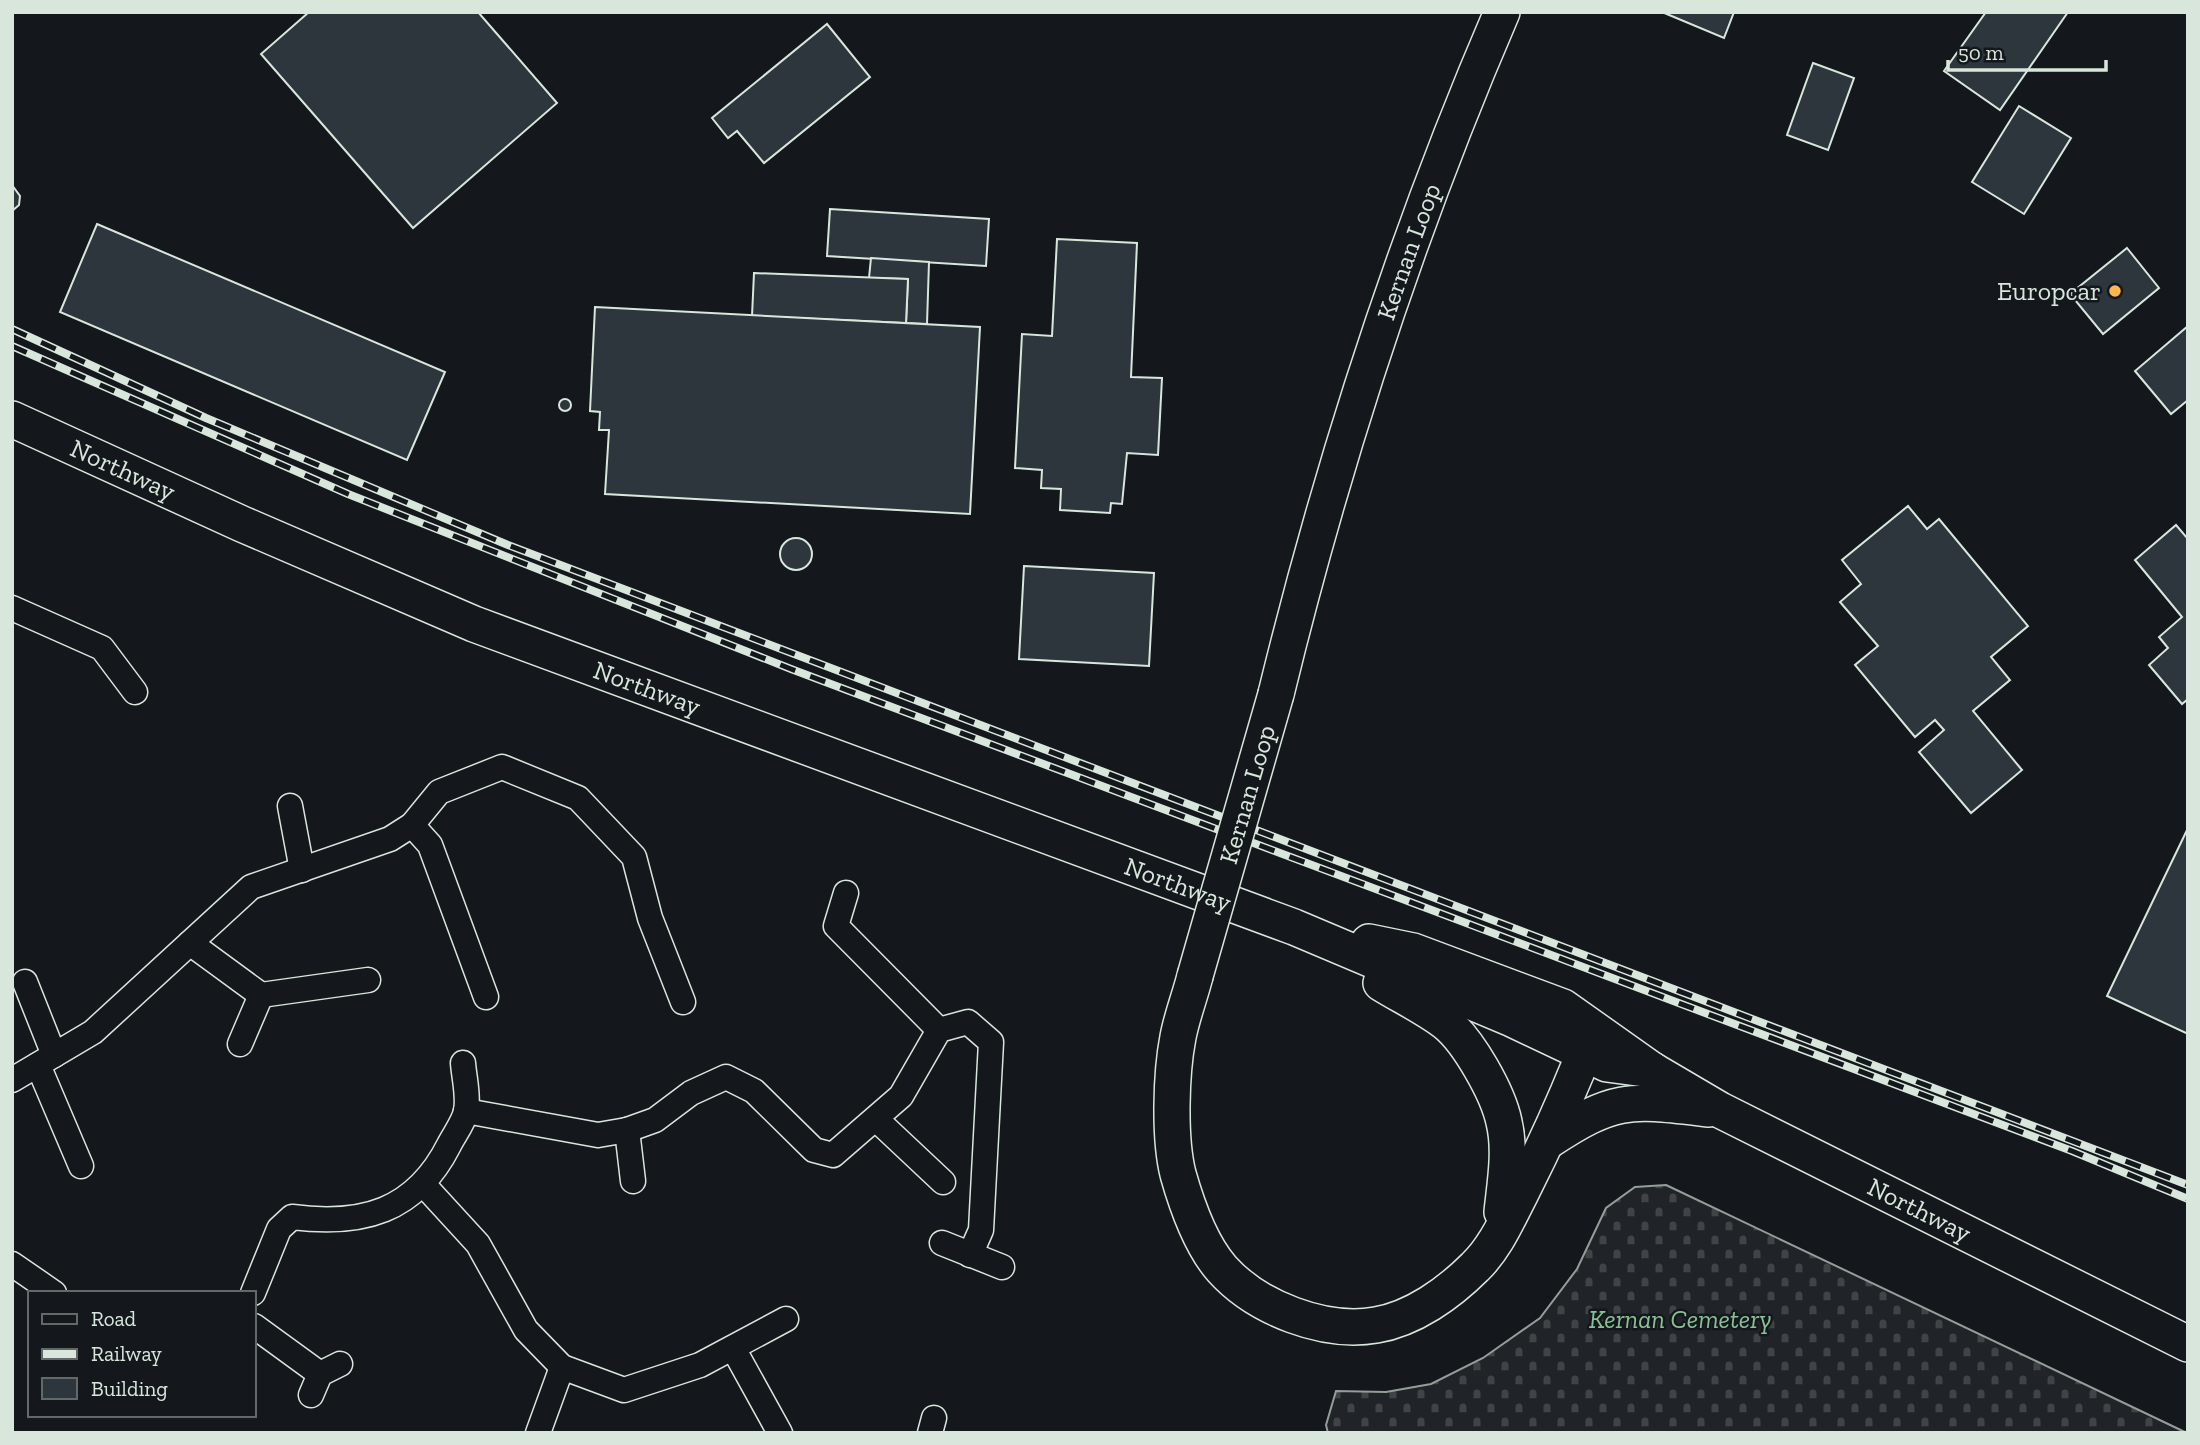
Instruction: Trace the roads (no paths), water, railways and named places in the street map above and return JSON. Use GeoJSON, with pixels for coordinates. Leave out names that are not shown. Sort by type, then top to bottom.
{"type":"FeatureCollection","features":[{"type":"Feature","properties":{"kind":"highway","name":"Kernan Loop"},"geometry":{"type":"LineString","coordinates":[[1502,12],[1416,232],[1361,398],[1295,616],[1276,694],[1178,1038],[1173,1110],[1178,1172],[1198,1230],[1222,1269],[1253,1297],[1289,1315],[1334,1324],[1376,1325],[1416,1311],[1453,1288],[1478,1265],[1500,1233],[1548,1141],[1590,1039]]}},
{"type":"Feature","properties":{"kind":"highway","name":"Northway"},"geometry":{"type":"LineString","coordinates":[[12,419],[242,524],[474,624],[1590,1039]]}},
{"type":"Feature","properties":{"kind":"highway","name":"Northway"},"geometry":{"type":"LineString","coordinates":[[1294,927],[1363,941],[1499,1003],[1590,1039],[1607,1064],[1653,1070],[1720,1110],[2188,1344]]}},
{"type":"Feature","properties":{"kind":"highway"},"geometry":{"type":"LineString","coordinates":[[1294,927],[1447,1023],[1470,1049],[1504,1121],[1507,1161],[1500,1233]]}},
{"type":"Feature","properties":{"kind":"highway"},"geometry":{"type":"LineString","coordinates":[[1548,1141],[1596,1111],[1621,1103],[1650,1102],[1720,1110]]}},
{"type":"Feature","properties":{"kind":"street"},"geometry":{"type":"LineString","coordinates":[[12,608],[102,648],[135,692]]}},
{"type":"Feature","properties":{"kind":"street"},"geometry":{"type":"LineString","coordinates":[[12,1080],[93,1032],[251,887],[390,839],[412,825],[439,792],[502,767],[578,798],[634,858],[650,918],[683,1002]]}},
{"type":"Feature","properties":{"kind":"street"},"geometry":{"type":"LineString","coordinates":[[290,806],[302,870]]}},
{"type":"Feature","properties":{"kind":"street"},"geometry":{"type":"LineString","coordinates":[[412,825],[430,845],[486,998]]}},
{"type":"Feature","properties":{"kind":"street"},"geometry":{"type":"LineString","coordinates":[[846,893],[836,926],[939,1030]]}},
{"type":"Feature","properties":{"kind":"street"},"geometry":{"type":"LineString","coordinates":[[190,943],[261,995],[368,980]]}},
{"type":"Feature","properties":{"kind":"street"},"geometry":{"type":"LineString","coordinates":[[25,982],[46,1060],[81,1166]]}},
{"type":"Feature","properties":{"kind":"street"},"geometry":{"type":"LineString","coordinates":[[240,1044],[261,995]]}},
{"type":"Feature","properties":{"kind":"street"},"geometry":{"type":"LineString","coordinates":[[466,1111],[598,1135],[627,1130],[655,1120],[691,1093],[726,1077],[754,1091],[814,1150],[833,1154],[877,1120],[901,1096],[939,1030],[968,1021],[991,1042],[981,1230],[970,1255]]}},
{"type":"Feature","properties":{"kind":"street"},"geometry":{"type":"LineString","coordinates":[[254,1291],[279,1228],[292,1216],[329,1221],[379,1214],[423,1184],[436,1170],[466,1111],[463,1063]]}},
{"type":"Feature","properties":{"kind":"street"},"geometry":{"type":"LineString","coordinates":[[877,1120],[943,1182]]}},
{"type":"Feature","properties":{"kind":"street"},"geometry":{"type":"LineString","coordinates":[[627,1130],[635,1185]]}},
{"type":"Feature","properties":{"kind":"street"},"geometry":{"type":"LineString","coordinates":[[423,1184],[478,1244],[526,1330],[562,1367],[624,1390],[700,1366],[786,1319]]}},
{"type":"Feature","properties":{"kind":"street"},"geometry":{"type":"LineString","coordinates":[[942,1243],[1002,1267]]}},
{"type":"Feature","properties":{"kind":"street"},"geometry":{"type":"LineString","coordinates":[[12,1264],[51,1291]]}},
{"type":"Feature","properties":{"kind":"street"},"geometry":{"type":"LineString","coordinates":[[256,1327],[324,1378]]}},
{"type":"Feature","properties":{"kind":"street"},"geometry":{"type":"LineString","coordinates":[[733,1348],[780,1433]]}},
{"type":"Feature","properties":{"kind":"street"},"geometry":{"type":"LineString","coordinates":[[538,1433],[562,1367]]}},
{"type":"Feature","properties":{"kind":"railway"},"geometry":{"type":"LineString","coordinates":[[12,329],[206,418],[508,545],[2188,1185]]}},
{"type":"Feature","properties":{"kind":"railway"},"geometry":{"type":"LineString","coordinates":[[12,346],[348,494],[791,669],[2072,1151],[2188,1199]]}},
{"type":"Feature","properties":{"kind":"place","name":"Europcar"},"geometry":{"type":"Point","coordinates":[2115,291]}},
{"type":"Feature","properties":{"kind":"park label","name":"Kernan Cemetery"},"geometry":{"type":"Point","coordinates":[1680,1319]}}]}
